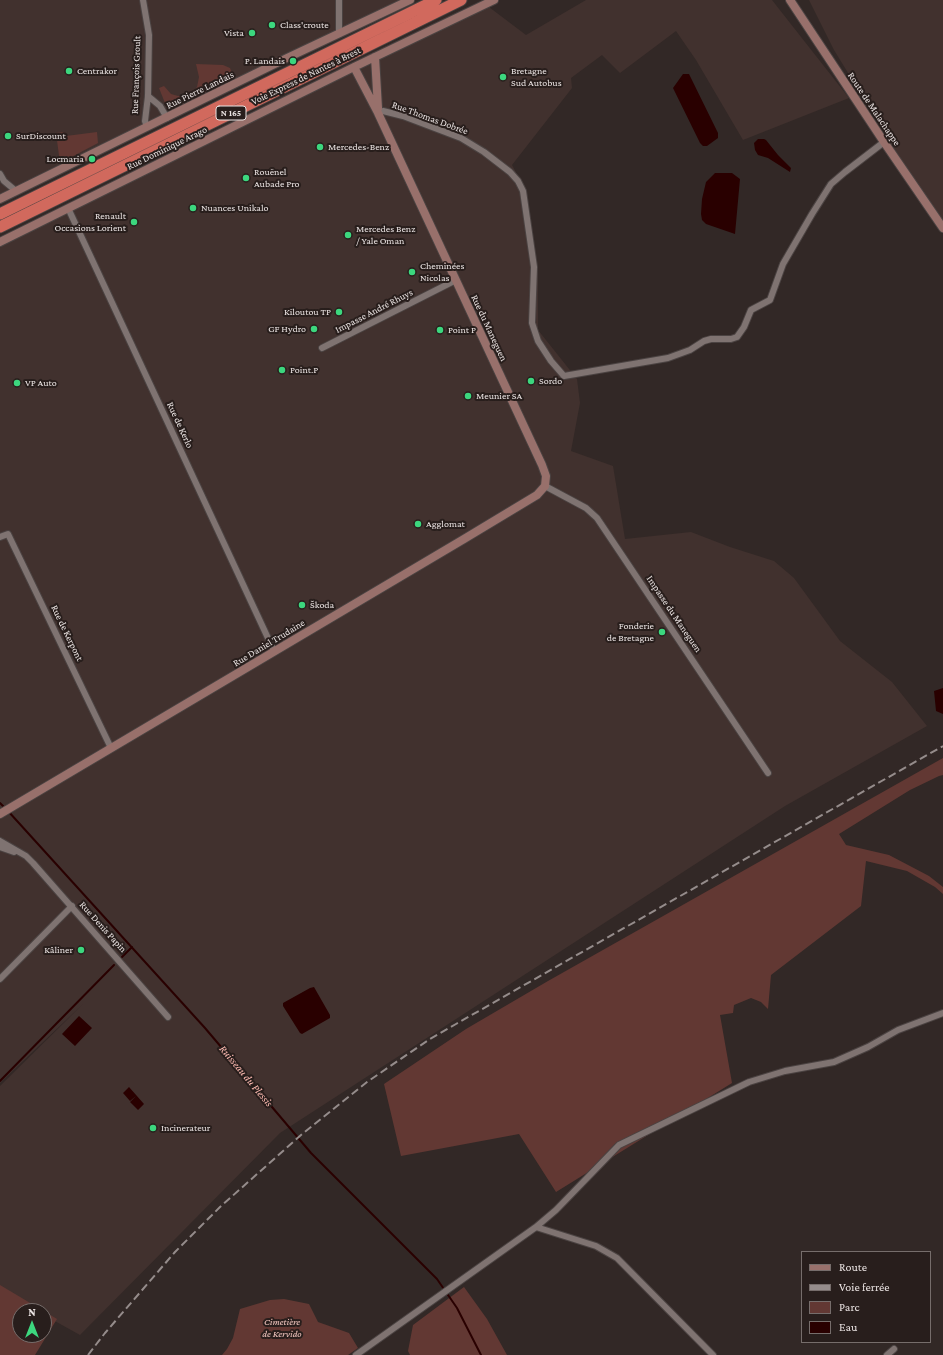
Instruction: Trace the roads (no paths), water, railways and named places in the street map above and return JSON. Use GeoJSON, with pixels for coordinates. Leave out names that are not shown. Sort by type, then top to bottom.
{"type":"FeatureCollection","features":[{"type":"Feature","properties":{"kind":"highway","name":"Voie Express de Nantes à Brest"},"geometry":{"type":"LineString","coordinates":[[0,214],[436,0]]}},
{"type":"Feature","properties":{"kind":"highway","name":"Voie Express de Nantes à Brest"},"geometry":{"type":"LineString","coordinates":[[0,227],[461,0]]}},
{"type":"Feature","properties":{"kind":"street","name":"Rue François Groult"},"geometry":{"type":"LineString","coordinates":[[143,0],[149,35],[146,127]]}},
{"type":"Feature","properties":{"kind":"street"},"geometry":{"type":"LineString","coordinates":[[339,0],[339,34]]}},
{"type":"Feature","properties":{"kind":"street","name":"Rue Pierre Landais"},"geometry":{"type":"LineString","coordinates":[[0,199],[282,60],[410,0]]}},
{"type":"Feature","properties":{"kind":"street","name":"Rue Dominique Arago"},"geometry":{"type":"LineString","coordinates":[[0,242],[354,67],[494,0]]}},
{"type":"Feature","properties":{"kind":"street","name":"Route de Malachappe"},"geometry":{"type":"LineString","coordinates":[[790,0],[943,228]]}},
{"type":"Feature","properties":{"kind":"street","name":"Rue du Maneguen"},"geometry":{"type":"LineString","coordinates":[[375,57],[378,113]]}},
{"type":"Feature","properties":{"kind":"street","name":"Rue du Maneguen"},"geometry":{"type":"LineString","coordinates":[[354,67],[378,113],[542,465],[546,476],[545,486]]}},
{"type":"Feature","properties":{"kind":"street"},"geometry":{"type":"LineString","coordinates":[[148,96],[160,106],[167,118]]}},
{"type":"Feature","properties":{"kind":"street","name":"Rue Thomas Dobrée"},"geometry":{"type":"LineString","coordinates":[[378,113],[383,111],[403,116],[461,138],[493,158],[510,172],[518,181],[523,191],[534,267],[532,323],[538,341],[551,361],[564,376],[668,358],[690,350],[704,341],[711,339],[731,339],[737,337],[744,327],[751,310],[770,300],[783,264],[812,214],[832,184],[884,142]]}},
{"type":"Feature","properties":{"kind":"street"},"geometry":{"type":"LineString","coordinates":[[0,174],[4,181],[16,191]]}},
{"type":"Feature","properties":{"kind":"street","name":"Rue de Kerlo"},"geometry":{"type":"LineString","coordinates":[[68,208],[274,652]]}},
{"type":"Feature","properties":{"kind":"street","name":"Impasse André Rhuys"},"geometry":{"type":"LineString","coordinates":[[322,348],[456,280]]}},
{"type":"Feature","properties":{"kind":"street","name":"Rue Daniel Trudaine"},"geometry":{"type":"LineString","coordinates":[[0,814],[537,495],[545,486]]}},
{"type":"Feature","properties":{"kind":"street","name":"Impasse du Maneguen"},"geometry":{"type":"LineString","coordinates":[[545,486],[586,508],[598,518],[768,773]]}},
{"type":"Feature","properties":{"kind":"street","name":"Rue de Kerpont"},"geometry":{"type":"LineString","coordinates":[[0,537],[8,534],[112,748]]}},
{"type":"Feature","properties":{"kind":"street","name":"Rue Denis Papin"},"geometry":{"type":"LineString","coordinates":[[0,841],[21,853],[34,863],[168,1017]]}},
{"type":"Feature","properties":{"kind":"street","name":"Rue Denis Papin"},"geometry":{"type":"LineString","coordinates":[[0,847],[21,853]]}},
{"type":"Feature","properties":{"kind":"street"},"geometry":{"type":"LineString","coordinates":[[0,979],[72,906]]}},
{"type":"Feature","properties":{"kind":"street"},"geometry":{"type":"LineString","coordinates":[[356,1355],[536,1227],[556,1210],[618,1145],[749,1082],[785,1071],[834,1062],[868,1047],[898,1030],[943,1013]]}},
{"type":"Feature","properties":{"kind":"street"},"geometry":{"type":"LineString","coordinates":[[536,1227],[596,1246],[617,1258],[713,1355]]}},
{"type":"Feature","properties":{"kind":"street"},"geometry":{"type":"LineString","coordinates":[[887,1355],[894,1349]]}},
{"type":"Feature","properties":{"kind":"water"},"geometry":{"type":"Polygon","coordinates":[[[683,74],[689,74],[718,133],[718,138],[707,146],[703,146],[700,143],[673,88],[683,74]]]}},
{"type":"Feature","properties":{"kind":"water"},"geometry":{"type":"Polygon","coordinates":[[[758,139],[766,140],[791,168],[790,172],[768,158],[758,155],[755,150],[754,143],[758,139]]]}},
{"type":"Feature","properties":{"kind":"water"},"geometry":{"type":"Polygon","coordinates":[[[715,173],[732,173],[740,179],[735,234],[706,224],[702,220],[702,199],[706,182],[715,173]]]}},
{"type":"Feature","properties":{"kind":"water"},"geometry":{"type":"Polygon","coordinates":[[[943,688],[943,714],[936,711],[934,691],[943,688]]]}},
{"type":"Feature","properties":{"kind":"water"},"geometry":{"type":"Polygon","coordinates":[[[314,987],[330,1015],[330,1018],[302,1034],[283,1006],[283,1003],[314,987]]]}},
{"type":"Feature","properties":{"kind":"water"},"geometry":{"type":"Polygon","coordinates":[[[79,1016],[92,1028],[75,1046],[62,1034],[79,1016]]]}},
{"type":"Feature","properties":{"kind":"water"},"geometry":{"type":"Polygon","coordinates":[[[129,1087],[144,1104],[138,1110],[130,1102],[136,1096],[130,1101],[123,1093],[129,1087]]]}},
{"type":"Feature","properties":{"kind":"waterway","name":"Ruisseau du Plessis"},"geometry":{"type":"LineString","coordinates":[[0,803],[5,808]]}},
{"type":"Feature","properties":{"kind":"waterway","name":"Ruisseau du Plessis"},"geometry":{"type":"LineString","coordinates":[[8,811],[205,1028],[311,1153],[437,1279],[457,1308],[481,1355]]}},
{"type":"Feature","properties":{"kind":"waterway"},"geometry":{"type":"LineString","coordinates":[[122,957],[132,947]]}},
{"type":"Feature","properties":{"kind":"waterway"},"geometry":{"type":"LineString","coordinates":[[0,1081],[114,965]]}},
{"type":"Feature","properties":{"kind":"railway"},"geometry":{"type":"LineString","coordinates":[[88,1355],[105,1333],[175,1252],[220,1207],[301,1135],[367,1082],[430,1039],[943,746]]}},
{"type":"Feature","properties":{"kind":"place","name":"Class'croute"},"geometry":{"type":"Point","coordinates":[272,25]}},
{"type":"Feature","properties":{"kind":"place","name":"Vista"},"geometry":{"type":"Point","coordinates":[252,33]}},
{"type":"Feature","properties":{"kind":"place","name":"P. Landais"},"geometry":{"type":"Point","coordinates":[293,61]}},
{"type":"Feature","properties":{"kind":"place","name":"Centrakor"},"geometry":{"type":"Point","coordinates":[69,71]}},
{"type":"Feature","properties":{"kind":"place","name":"Bretagne Sud Autobus"},"geometry":{"type":"Point","coordinates":[503,77]}},
{"type":"Feature","properties":{"kind":"place","name":"SurDiscount"},"geometry":{"type":"Point","coordinates":[8,136]}},
{"type":"Feature","properties":{"kind":"place","name":"Mercedes-Benz"},"geometry":{"type":"Point","coordinates":[320,147]}},
{"type":"Feature","properties":{"kind":"place","name":"Locmaria"},"geometry":{"type":"Point","coordinates":[92,159]}},
{"type":"Feature","properties":{"kind":"place","name":"Rouënel Aubade Pro"},"geometry":{"type":"Point","coordinates":[246,178]}},
{"type":"Feature","properties":{"kind":"place","name":"Nuances Unikalo"},"geometry":{"type":"Point","coordinates":[193,208]}},
{"type":"Feature","properties":{"kind":"place","name":"Renault Occasions Lorient"},"geometry":{"type":"Point","coordinates":[134,222]}},
{"type":"Feature","properties":{"kind":"place","name":"Mercedes Benz / Yale Oman"},"geometry":{"type":"Point","coordinates":[348,235]}},
{"type":"Feature","properties":{"kind":"place","name":"Cheminées Nicolas"},"geometry":{"type":"Point","coordinates":[412,272]}},
{"type":"Feature","properties":{"kind":"place","name":"Kiloutou TP"},"geometry":{"type":"Point","coordinates":[339,312]}},
{"type":"Feature","properties":{"kind":"place","name":"GF Hydro"},"geometry":{"type":"Point","coordinates":[314,329]}},
{"type":"Feature","properties":{"kind":"place","name":"Point P"},"geometry":{"type":"Point","coordinates":[440,330]}},
{"type":"Feature","properties":{"kind":"place","name":"Point.P"},"geometry":{"type":"Point","coordinates":[282,370]}},
{"type":"Feature","properties":{"kind":"place","name":"Sordo"},"geometry":{"type":"Point","coordinates":[531,381]}},
{"type":"Feature","properties":{"kind":"place","name":"VP Auto"},"geometry":{"type":"Point","coordinates":[17,383]}},
{"type":"Feature","properties":{"kind":"place","name":"Meunier SA"},"geometry":{"type":"Point","coordinates":[468,396]}},
{"type":"Feature","properties":{"kind":"place","name":"Agglomat"},"geometry":{"type":"Point","coordinates":[418,524]}},
{"type":"Feature","properties":{"kind":"place","name":"Škoda"},"geometry":{"type":"Point","coordinates":[302,605]}},
{"type":"Feature","properties":{"kind":"place","name":"Fonderie de Bretagne"},"geometry":{"type":"Point","coordinates":[662,632]}},
{"type":"Feature","properties":{"kind":"place","name":"Kâliner"},"geometry":{"type":"Point","coordinates":[81,950]}},
{"type":"Feature","properties":{"kind":"place","name":"Incinerateur"},"geometry":{"type":"Point","coordinates":[153,1128]}},
{"type":"Feature","properties":{"kind":"park label","name":"Cimetière de Kervido"},"geometry":{"type":"Point","coordinates":[282,1328]}}]}
